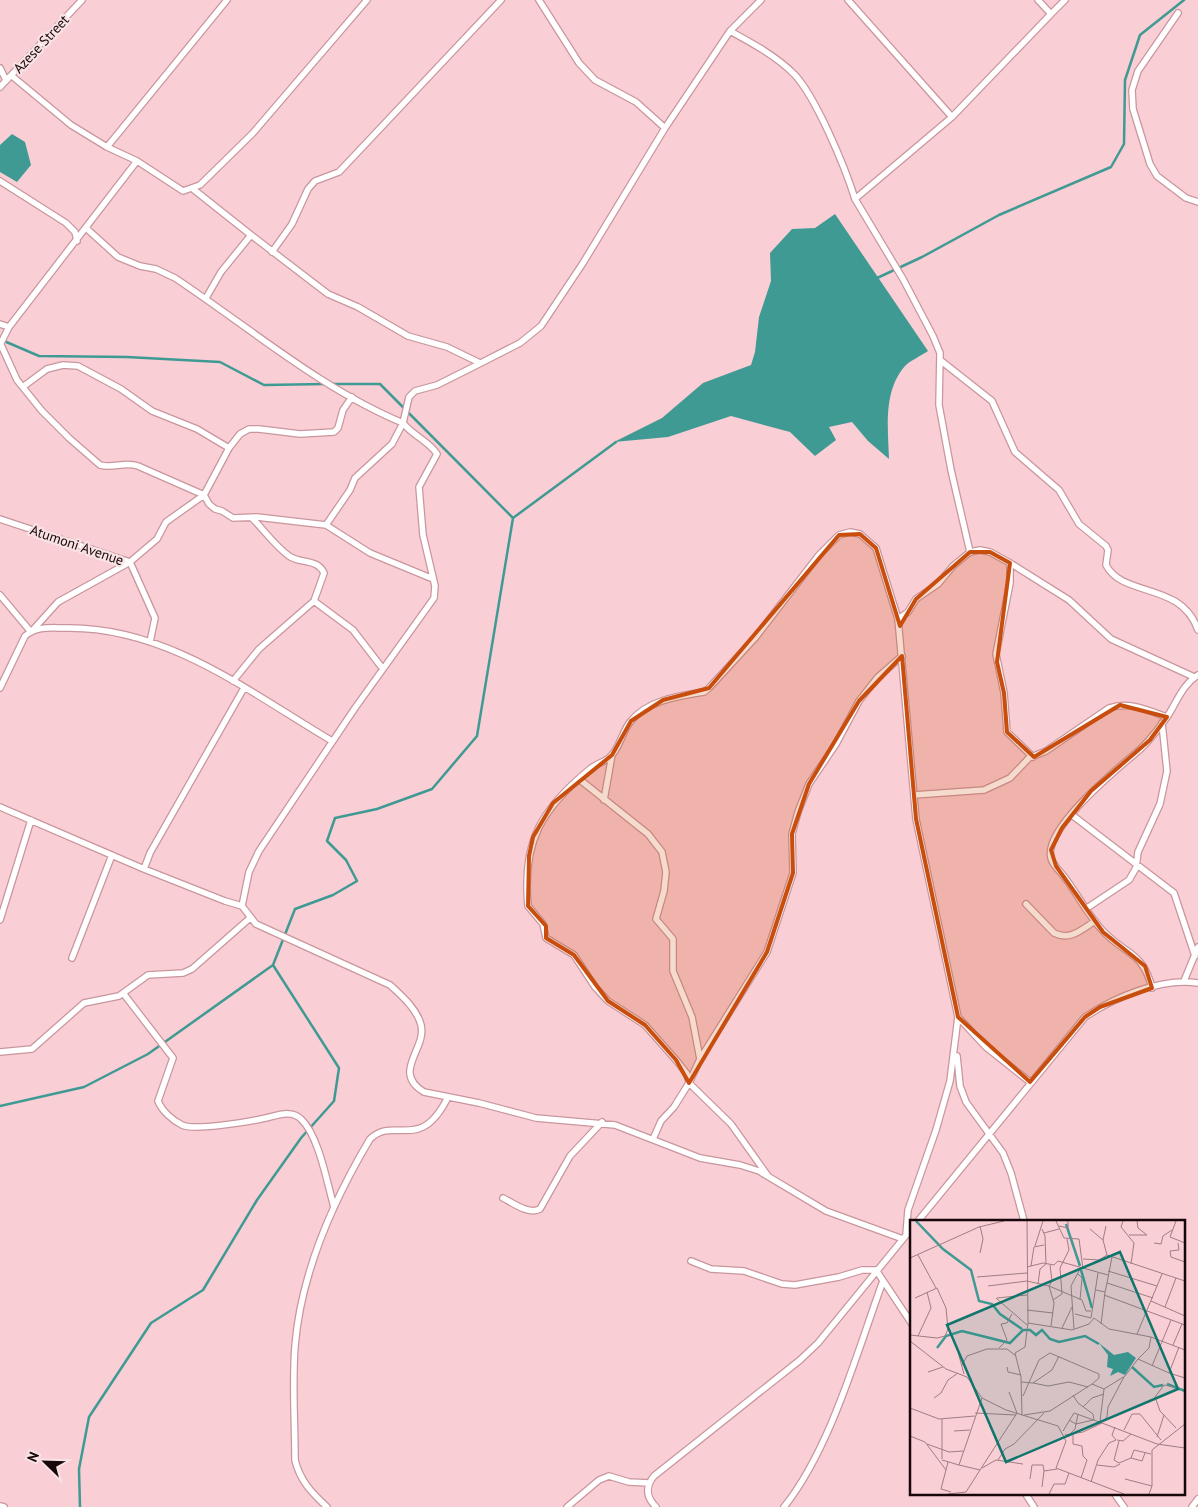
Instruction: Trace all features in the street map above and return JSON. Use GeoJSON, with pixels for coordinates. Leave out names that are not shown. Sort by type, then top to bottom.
{"type":"FeatureCollection","features":[{"type":"Feature","properties":{"kind":"street","name":"Azese Street"},"geometry":{"type":"LineString","coordinates":[[0,87],[82,0]]}},
{"type":"Feature","properties":{"kind":"street"},"geometry":{"type":"LineString","coordinates":[[107,147],[227,0]]}},
{"type":"Feature","properties":{"kind":"street"},"geometry":{"type":"LineString","coordinates":[[12,76],[71,125],[107,147],[137,162],[183,191],[193,189],[200,185],[253,133],[367,0]]}},
{"type":"Feature","properties":{"kind":"street"},"geometry":{"type":"LineString","coordinates":[[272,252],[292,224],[308,189],[315,181],[339,172],[501,0]]}},
{"type":"Feature","properties":{"kind":"street"},"geometry":{"type":"LineString","coordinates":[[539,0],[578,62],[595,80],[636,102],[665,128]]}},
{"type":"Feature","properties":{"kind":"street"},"geometry":{"type":"LineString","coordinates":[[326,525],[350,490],[355,478],[392,444],[403,423],[409,397],[415,391],[437,385],[520,343],[541,326],[583,263],[665,128],[730,31],[761,0]]}},
{"type":"Feature","properties":{"kind":"street"},"geometry":{"type":"LineString","coordinates":[[848,0],[952,117]]}},
{"type":"Feature","properties":{"kind":"street"},"geometry":{"type":"LineString","coordinates":[[1038,0],[1051,14]]}},
{"type":"Feature","properties":{"kind":"street"},"geometry":{"type":"LineString","coordinates":[[855,199],[952,117],[1065,0]]}},
{"type":"Feature","properties":{"kind":"street"},"geometry":{"type":"LineString","coordinates":[[1178,13],[1138,71],[1132,90],[1133,109],[1150,164],[1157,176],[1186,198],[1198,202]]}},
{"type":"Feature","properties":{"kind":"street"},"geometry":{"type":"LineString","coordinates":[[730,31],[772,57],[793,74],[807,90],[855,199],[904,278],[933,336],[940,360],[940,405],[951,470],[970,552]]}},
{"type":"Feature","properties":{"kind":"street"},"geometry":{"type":"LineString","coordinates":[[0,68],[6,80]]}},
{"type":"Feature","properties":{"kind":"street"},"geometry":{"type":"LineString","coordinates":[[137,162],[9,327],[0,345],[17,380],[24,386],[42,411],[68,438],[100,465],[106,467],[130,463],[204,495],[209,504],[215,509],[233,518],[326,525],[370,553],[433,579]]}},
{"type":"Feature","properties":{"kind":"street"},"geometry":{"type":"LineString","coordinates":[[0,181],[66,223],[75,232],[77,241]]}},
{"type":"Feature","properties":{"kind":"street"},"geometry":{"type":"LineString","coordinates":[[193,189],[328,294],[358,307],[408,336],[447,347],[480,363]]}},
{"type":"Feature","properties":{"kind":"street"},"geometry":{"type":"LineString","coordinates":[[86,228],[118,258],[140,266],[156,269],[175,278],[327,382],[403,423],[410,432],[433,448],[437,454],[419,487],[423,535],[436,592],[434,598],[332,742],[259,851],[249,872],[242,906]]}},
{"type":"Feature","properties":{"kind":"street"},"geometry":{"type":"LineString","coordinates":[[206,298],[222,272],[251,235]]}},
{"type":"Feature","properties":{"kind":"street"},"geometry":{"type":"LineString","coordinates":[[0,324],[9,327]]}},
{"type":"Feature","properties":{"kind":"street"},"geometry":{"type":"LineString","coordinates":[[940,360],[992,401],[1015,452],[1059,490],[1079,524],[1106,546],[1108,550],[1106,565],[1111,572],[1124,581],[1170,597],[1187,610],[1198,630]]}},
{"type":"Feature","properties":{"kind":"street"},"geometry":{"type":"LineString","coordinates":[[24,386],[47,369],[72,364],[112,384],[152,411],[197,429],[229,448]]}},
{"type":"Feature","properties":{"kind":"street"},"geometry":{"type":"LineString","coordinates":[[31,632],[58,602],[130,562],[156,539],[166,522],[204,495],[229,448],[240,434],[249,429],[259,428],[300,434],[334,432],[338,428],[343,410],[352,397]]}},
{"type":"Feature","properties":{"kind":"street"},"geometry":{"type":"LineString","coordinates":[[233,681],[259,649],[314,601],[323,570],[314,564],[288,556],[252,518]]}},
{"type":"Feature","properties":{"kind":"street","name":"Atumoni Avenue"},"geometry":{"type":"LineString","coordinates":[[0,519],[130,562],[155,618],[150,642]]}},
{"type":"Feature","properties":{"kind":"street"},"geometry":{"type":"LineString","coordinates":[[604,800],[612,756],[631,721],[645,710],[663,700],[704,692],[709,688],[755,638],[819,555],[838,535],[850,532],[860,534],[876,548],[898,620],[914,795],[922,849],[958,1017],[950,1081],[936,1130],[908,1210],[904,1238]]}},
{"type":"Feature","properties":{"kind":"street"},"geometry":{"type":"LineString","coordinates":[[898,620],[908,612],[916,599],[938,584],[953,566],[970,552],[980,550],[990,552],[1010,563],[1069,600],[1111,639],[1196,676],[1186,684],[1167,717],[1137,752],[1091,790],[1054,841],[1051,850],[1051,858],[1103,932],[1145,966],[1152,988]]}},
{"type":"Feature","properties":{"kind":"street"},"geometry":{"type":"LineString","coordinates":[[1010,563],[1010,583],[997,662],[1004,693],[1007,732],[1033,757]]}},
{"type":"Feature","properties":{"kind":"street"},"geometry":{"type":"LineString","coordinates":[[0,595],[31,632]]}},
{"type":"Feature","properties":{"kind":"street"},"geometry":{"type":"LineString","coordinates":[[314,601],[353,630],[383,669]]}},
{"type":"Feature","properties":{"kind":"street"},"geometry":{"type":"LineString","coordinates":[[0,688],[25,636],[31,632],[38,629],[56,628],[118,632],[150,642],[203,664],[332,742]]}},
{"type":"Feature","properties":{"kind":"street"},"geometry":{"type":"LineString","coordinates":[[653,1139],[661,1121],[674,1107],[689,1083],[700,1059],[767,952],[793,873],[792,834],[809,784],[836,744],[859,701],[878,678],[902,656]]}},
{"type":"Feature","properties":{"kind":"street"},"geometry":{"type":"LineString","coordinates":[[144,869],[150,852],[244,688]]}},
{"type":"Feature","properties":{"kind":"street"},"geometry":{"type":"LineString","coordinates":[[914,795],[984,790],[1010,778],[1025,762],[1046,751],[1109,708],[1120,705],[1132,706],[1167,717]]}},
{"type":"Feature","properties":{"kind":"street"},"geometry":{"type":"LineString","coordinates":[[1087,908],[1129,880],[1137,866],[1138,852],[1160,804],[1167,771],[1162,723]]}},
{"type":"Feature","properties":{"kind":"street"},"geometry":{"type":"LineString","coordinates":[[612,756],[592,768],[554,803],[533,837],[528,856],[528,906],[543,924],[546,938],[574,955],[595,987],[608,1001],[645,1025],[687,1074],[689,1083],[731,1124],[768,1176]]}},
{"type":"Feature","properties":{"kind":"street"},"geometry":{"type":"LineString","coordinates":[[579,780],[648,834],[662,852],[666,872],[664,891],[656,919],[673,939],[673,971],[692,1017],[700,1049],[700,1059]]}},
{"type":"Feature","properties":{"kind":"street"},"geometry":{"type":"LineString","coordinates":[[0,807],[144,869],[242,906],[250,918],[266,929],[390,985],[407,1001],[421,1025],[418,1045],[410,1064],[411,1076],[416,1088],[424,1092],[536,1118],[602,1122],[653,1139],[700,1158],[740,1165],[768,1176],[826,1210],[904,1238]]}},
{"type":"Feature","properties":{"kind":"street"},"geometry":{"type":"LineString","coordinates":[[1072,815],[1174,893],[1195,956]]}},
{"type":"Feature","properties":{"kind":"street"},"geometry":{"type":"LineString","coordinates":[[0,920],[31,820]]}},
{"type":"Feature","properties":{"kind":"street"},"geometry":{"type":"LineString","coordinates":[[72,958],[112,855]]}},
{"type":"Feature","properties":{"kind":"street"},"geometry":{"type":"LineString","coordinates":[[1026,904],[1054,933],[1060,936],[1074,935],[1095,921]]}},
{"type":"Feature","properties":{"kind":"street"},"geometry":{"type":"LineString","coordinates":[[0,1052],[32,1049],[84,1003],[114,997],[148,976],[183,973],[192,969],[250,918]]}},
{"type":"Feature","properties":{"kind":"street"},"geometry":{"type":"LineString","coordinates":[[1184,981],[1198,948]]}},
{"type":"Feature","properties":{"kind":"street"},"geometry":{"type":"LineString","coordinates":[[919,1220],[1085,1017],[1100,1007],[1152,988],[1184,981],[1198,983]]}},
{"type":"Feature","properties":{"kind":"street"},"geometry":{"type":"LineString","coordinates":[[123,993],[173,1058],[158,1101],[162,1109],[183,1126],[208,1127],[260,1120],[287,1113],[298,1117],[307,1125],[313,1139],[334,1207]]}},
{"type":"Feature","properties":{"kind":"street"},"geometry":{"type":"LineString","coordinates":[[958,1017],[986,1047],[1030,1082]]}},
{"type":"Feature","properties":{"kind":"street"},"geometry":{"type":"LineString","coordinates":[[957,1036],[960,1086],[971,1110],[989,1132],[1002,1153],[1011,1173],[1024,1220]]}},
{"type":"Feature","properties":{"kind":"street"},"geometry":{"type":"LineString","coordinates":[[327,1507],[304,1483],[296,1466],[294,1359],[304,1293],[334,1207],[370,1140],[380,1134],[417,1130],[426,1127],[438,1114],[448,1097]]}},
{"type":"Feature","properties":{"kind":"street"},"geometry":{"type":"LineString","coordinates":[[503,1198],[532,1211],[540,1209],[570,1156],[602,1122]]}},
{"type":"Feature","properties":{"kind":"street"},"geometry":{"type":"LineString","coordinates":[[656,1507],[647,1491],[649,1483],[654,1476],[800,1360],[818,1343],[910,1230]]}},
{"type":"Feature","properties":{"kind":"street"},"geometry":{"type":"LineString","coordinates":[[691,1260],[711,1269],[744,1271],[782,1284],[795,1285],[839,1277],[862,1270],[876,1270]]}},
{"type":"Feature","properties":{"kind":"street"},"geometry":{"type":"LineString","coordinates":[[876,1270],[910,1321]]}},
{"type":"Feature","properties":{"kind":"street"},"geometry":{"type":"LineString","coordinates":[[784,1507],[798,1489],[826,1434],[883,1281]]}},
{"type":"Feature","properties":{"kind":"street"},"geometry":{"type":"LineString","coordinates":[[567,1507],[599,1480],[609,1476],[629,1482],[649,1483]]}},
{"type":"Feature","properties":{"kind":"street"},"geometry":{"type":"LineString","coordinates":[[1026,1494],[1034,1507]]}},
{"type":"Feature","properties":{"kind":"street"},"geometry":{"type":"LineString","coordinates":[[1115,1494],[1124,1507]]}},
{"type":"Feature","properties":{"kind":"street"},"geometry":{"type":"LineString","coordinates":[[1192,1507],[1198,1499]]}},
{"type":"Feature","properties":{"kind":"street"},"geometry":{"type":"LineString","coordinates":[[0,1506],[4,1507]]}},
{"type":"Feature","properties":{"kind":"highlighted area"},"geometry":{"type":"Polygon","coordinates":[[[860,534],[876,548],[900,626],[916,599],[970,552],[990,552],[1010,563],[997,662],[1004,693],[1007,732],[1034,757],[1120,705],[1167,717],[1150,740],[1091,791],[1062,828],[1051,850],[1056,866],[1103,932],[1145,966],[1152,988],[1100,1007],[1085,1017],[1030,1082],[958,1017],[916,819],[902,656],[859,701],[809,784],[792,834],[793,873],[767,952],[689,1083],[676,1060],[645,1025],[608,1001],[574,955],[546,938],[546,926],[528,906],[529,856],[533,837],[553,803],[612,755],[631,721],[645,710],[663,700],[709,688],[839,535],[860,534]]]}},
{"type":"Feature","properties":{"kind":"water"},"geometry":{"type":"Polygon","coordinates":[[[12,134],[25,142],[31,165],[17,182],[0,172],[0,145],[12,134]]]}},
{"type":"Feature","properties":{"kind":"water"},"geometry":{"type":"Polygon","coordinates":[[[835,214],[928,351],[905,366],[893,387],[888,410],[889,459],[868,441],[852,422],[829,427],[836,440],[815,456],[790,432],[731,416],[668,437],[614,442],[662,418],[703,383],[751,365],[755,352],[759,317],[771,281],[770,253],[792,229],[815,228],[835,214]]]}},
{"type":"Feature","properties":{"kind":"waterway"},"geometry":{"type":"LineString","coordinates":[[875,279],[922,257],[999,215],[1111,167],[1124,144],[1125,80],[1140,35],[1184,0]]}},
{"type":"Feature","properties":{"kind":"waterway"},"geometry":{"type":"LineString","coordinates":[[4,341],[39,356],[127,357],[220,362],[264,385],[325,384]]}},
{"type":"Feature","properties":{"kind":"waterway"},"geometry":{"type":"LineString","coordinates":[[333,384],[380,384],[513,518]]}},
{"type":"Feature","properties":{"kind":"waterway"},"geometry":{"type":"LineString","coordinates":[[80,1507],[79,1469],[89,1417],[151,1323],[203,1290],[257,1200],[301,1138],[334,1101],[339,1068],[273,965],[295,909],[333,895],[357,881],[346,860],[327,841],[335,818],[377,809],[432,789],[477,736],[513,518],[616,442]]}},
{"type":"Feature","properties":{"kind":"waterway"},"geometry":{"type":"LineString","coordinates":[[0,1106],[84,1087],[148,1054],[273,965]]}}]}
